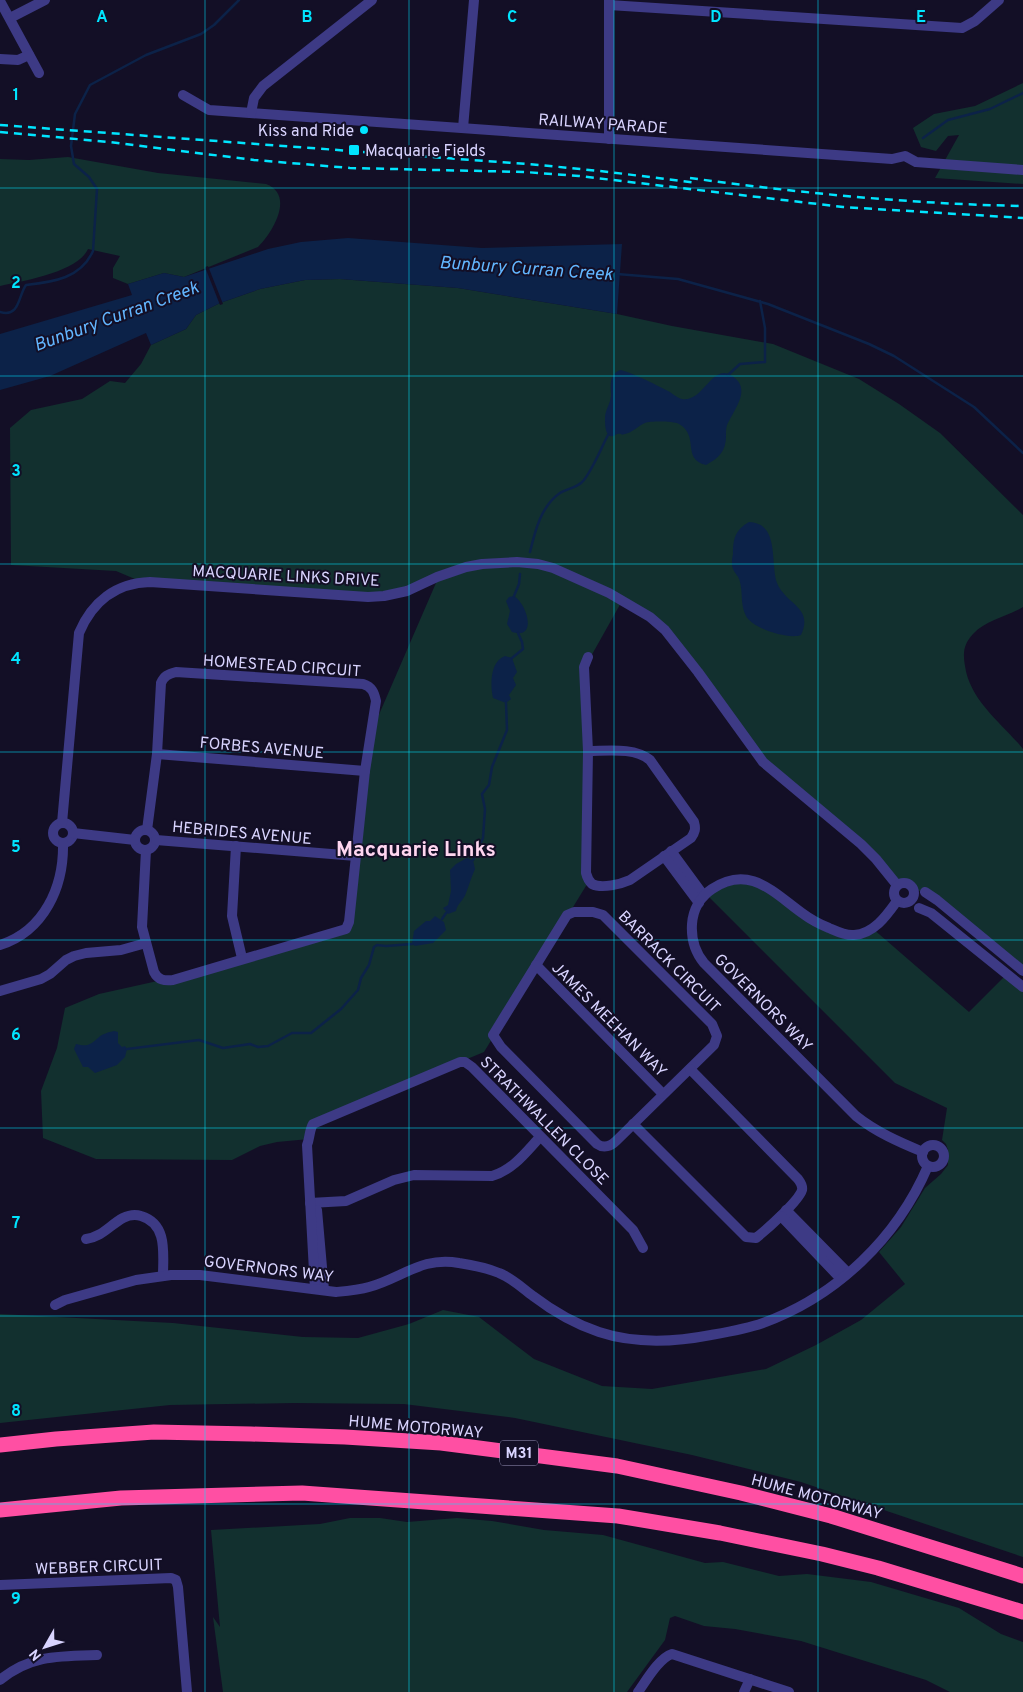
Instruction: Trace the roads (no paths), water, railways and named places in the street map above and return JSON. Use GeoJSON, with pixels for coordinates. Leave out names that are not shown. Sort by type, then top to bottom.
{"type":"FeatureCollection","features":[{"type":"Feature","properties":{"kind":"highway","name":"HUME MOTORWAY"},"geometry":{"type":"LineString","coordinates":[[0,1445],[154,1432],[345,1437],[441,1443],[627,1468],[831,1516],[1023,1576]]}},
{"type":"Feature","properties":{"kind":"highway"},"geometry":{"type":"LineString","coordinates":[[0,1510],[121,1498],[302,1493],[618,1516],[720,1533],[822,1554],[878,1568],[1023,1612]]}},
{"type":"Feature","properties":{"kind":"street"},"geometry":{"type":"LineString","coordinates":[[10,18],[45,0]]}},
{"type":"Feature","properties":{"kind":"street"},"geometry":{"type":"LineString","coordinates":[[251,113],[254,98],[263,86],[372,0]]}},
{"type":"Feature","properties":{"kind":"street"},"geometry":{"type":"LineString","coordinates":[[463,128],[474,0]]}},
{"type":"Feature","properties":{"kind":"street"},"geometry":{"type":"LineString","coordinates":[[609,139],[609,2],[962,28],[975,21],[999,0]]}},
{"type":"Feature","properties":{"kind":"street"},"geometry":{"type":"LineString","coordinates":[[0,1],[39,73]]}},
{"type":"Feature","properties":{"kind":"street"},"geometry":{"type":"LineString","coordinates":[[0,59],[18,60],[29,55]]}},
{"type":"Feature","properties":{"kind":"street","name":"RAILWAY PARADE"},"geometry":{"type":"LineString","coordinates":[[183,95],[209,110],[892,159],[905,156],[916,162],[1023,170]]}},
{"type":"Feature","properties":{"kind":"street","name":"MACQUARIE LINKS DRIVE"},"geometry":{"type":"LineString","coordinates":[[62,823],[79,633],[95,605],[109,594],[133,584],[150,582],[354,597],[384,596],[407,591],[437,577],[466,567],[518,562],[538,564],[587,582],[636,608],[665,630],[763,762],[861,844],[897,885]]}},
{"type":"Feature","properties":{"kind":"street"},"geometry":{"type":"LineString","coordinates":[[588,657],[584,668],[588,751],[586,873],[588,879],[593,884],[599,886],[624,883],[690,838],[694,833],[694,822],[650,760],[640,753],[588,751]]}},
{"type":"Feature","properties":{"kind":"street","name":"HOMESTEAD CIRCUIT"},"geometry":{"type":"LineString","coordinates":[[146,850],[142,922],[154,972],[157,978],[164,981],[173,980],[347,928],[365,770],[376,701],[374,692],[370,687],[363,684],[169,673],[163,678],[161,684],[157,754],[147,830]]}},
{"type":"Feature","properties":{"kind":"street","name":"FORBES AVENUE"},"geometry":{"type":"LineString","coordinates":[[157,754],[365,770]]}},
{"type":"Feature","properties":{"kind":"street"},"geometry":{"type":"LineString","coordinates":[[62,823],[72,827],[73,833],[70,841],[63,843],[56,841],[53,833],[54,827],[62,823]]}},
{"type":"Feature","properties":{"kind":"street"},"geometry":{"type":"LineString","coordinates":[[147,830],[153,833],[156,840],[153,847],[146,850],[138,847],[135,840],[139,832],[147,830]]}},
{"type":"Feature","properties":{"kind":"street"},"geometry":{"type":"LineString","coordinates":[[73,833],[135,840]]}},
{"type":"Feature","properties":{"kind":"street","name":"HEBRIDES AVENUE"},"geometry":{"type":"LineString","coordinates":[[156,840],[356,856]]}},
{"type":"Feature","properties":{"kind":"street"},"geometry":{"type":"LineString","coordinates":[[0,946],[18,938],[31,928],[51,904],[60,872],[63,843]]}},
{"type":"Feature","properties":{"kind":"street"},"geometry":{"type":"LineString","coordinates":[[236,846],[232,916],[242,958]]}},
{"type":"Feature","properties":{"kind":"street"},"geometry":{"type":"LineString","coordinates":[[668,854],[702,899],[719,885],[729,881],[747,879],[768,887],[817,923],[844,934],[854,935],[865,932],[882,921],[897,901]]}},
{"type":"Feature","properties":{"kind":"street"},"geometry":{"type":"LineString","coordinates":[[903,882],[909,884],[914,892],[913,898],[908,902],[902,903],[897,901],[894,892],[897,885],[903,882]]}},
{"type":"Feature","properties":{"kind":"street"},"geometry":{"type":"LineString","coordinates":[[925,892],[1023,971]]}},
{"type":"Feature","properties":{"kind":"street","name":"GOVERNORS WAY"},"geometry":{"type":"LineString","coordinates":[[702,899],[693,914],[692,934],[696,952],[704,963],[856,1116],[869,1127],[923,1152]]}},
{"type":"Feature","properties":{"kind":"street"},"geometry":{"type":"LineString","coordinates":[[919,908],[936,917],[1023,987]]}},
{"type":"Feature","properties":{"kind":"street","name":"BARRACK CIRCUIT"},"geometry":{"type":"LineString","coordinates":[[574,912],[599,913],[715,1029],[717,1036],[715,1043],[690,1069],[612,1145],[600,1146],[496,1041],[493,1035],[569,914],[574,912]]}},
{"type":"Feature","properties":{"kind":"street"},"geometry":{"type":"LineString","coordinates":[[0,991],[41,979],[66,960],[86,952],[121,950],[146,943]]}},
{"type":"Feature","properties":{"kind":"street","name":"JAMES MEEHAN WAY"},"geometry":{"type":"LineString","coordinates":[[536,965],[664,1094]]}},
{"type":"Feature","properties":{"kind":"street","name":"STRATHWALLEN CLOSE"},"geometry":{"type":"LineString","coordinates":[[313,1203],[312,1144],[309,1140],[313,1124],[460,1062],[465,1062],[634,1230],[643,1248]]}},
{"type":"Feature","properties":{"kind":"street"},"geometry":{"type":"LineString","coordinates":[[633,1124],[746,1237],[756,1238],[783,1213],[799,1196],[802,1190],[802,1185],[798,1178],[690,1069]]}},
{"type":"Feature","properties":{"kind":"street"},"geometry":{"type":"LineString","coordinates":[[319,1290],[313,1203],[346,1201],[394,1180],[414,1176],[492,1176],[511,1167],[540,1137]]}},
{"type":"Feature","properties":{"kind":"street"},"geometry":{"type":"LineString","coordinates":[[934,1144],[940,1147],[944,1153],[944,1158],[941,1164],[935,1167],[928,1166],[922,1159],[923,1152],[927,1146],[934,1144]]}},
{"type":"Feature","properties":{"kind":"street","name":"GOVERNORS WAY"},"geometry":{"type":"LineString","coordinates":[[55,1305],[65,1300],[136,1280],[163,1276],[200,1275],[336,1292],[371,1287],[426,1263],[440,1261],[458,1262],[498,1272],[512,1280],[557,1314],[580,1325],[627,1339],[668,1342],[761,1324],[806,1303],[861,1263],[882,1241],[905,1210],[928,1166]]}},
{"type":"Feature","properties":{"kind":"street"},"geometry":{"type":"LineString","coordinates":[[783,1213],[844,1276]]}},
{"type":"Feature","properties":{"kind":"street"},"geometry":{"type":"LineString","coordinates":[[86,1239],[98,1236],[127,1216],[135,1215],[149,1219],[156,1224],[161,1236],[163,1276]]}},
{"type":"Feature","properties":{"kind":"street","name":"WEBBER CIRCUIT"},"geometry":{"type":"LineString","coordinates":[[0,1585],[171,1578],[176,1580],[187,1692]]}},
{"type":"Feature","properties":{"kind":"street"},"geometry":{"type":"LineString","coordinates":[[638,1692],[661,1661],[672,1654],[789,1692]]}},
{"type":"Feature","properties":{"kind":"street"},"geometry":{"type":"LineString","coordinates":[[0,1680],[15,1668],[35,1660],[59,1656],[97,1655]]}},
{"type":"Feature","properties":{"kind":"street"},"geometry":{"type":"LineString","coordinates":[[744,1692],[750,1679]]}},
{"type":"Feature","properties":{"kind":"water"},"geometry":{"type":"Polygon","coordinates":[[[348,238],[482,248],[622,244],[617,314],[458,288],[340,279],[305,280],[260,289],[220,303],[196,315],[186,329],[151,345],[146,333],[50,376],[0,390],[0,334],[132,295],[128,284],[164,273],[184,277],[268,249],[301,242],[348,238]]]}},
{"type":"Feature","properties":{"kind":"water"},"geometry":{"type":"Polygon","coordinates":[[[620,370],[650,382],[682,399],[690,398],[697,394],[721,373],[728,374],[736,379],[741,389],[740,400],[726,428],[725,446],[715,460],[706,465],[694,458],[689,435],[679,424],[672,422],[648,422],[622,435],[608,435],[605,418],[611,396],[611,380],[614,374],[620,370]]]}},
{"type":"Feature","properties":{"kind":"water"},"geometry":{"type":"Polygon","coordinates":[[[749,522],[759,524],[770,536],[777,583],[804,618],[801,635],[788,636],[771,632],[755,625],[746,616],[741,586],[733,569],[732,561],[736,535],[749,522]]]}},
{"type":"Feature","properties":{"kind":"water"},"geometry":{"type":"Polygon","coordinates":[[[514,596],[523,606],[528,620],[525,631],[520,633],[512,632],[507,624],[510,611],[506,601],[509,597],[514,596]]]}},
{"type":"Feature","properties":{"kind":"water"},"geometry":{"type":"Polygon","coordinates":[[[505,656],[512,658],[517,672],[513,678],[516,685],[509,695],[511,699],[506,703],[493,698],[492,687],[492,674],[496,663],[505,656]]]}},
{"type":"Feature","properties":{"kind":"water"},"geometry":{"type":"Polygon","coordinates":[[[467,858],[473,860],[475,869],[465,895],[456,911],[448,914],[443,908],[448,905],[451,891],[450,870],[467,858]]]}},
{"type":"Feature","properties":{"kind":"water"},"geometry":{"type":"Polygon","coordinates":[[[435,916],[444,922],[446,930],[433,943],[415,946],[412,944],[414,931],[435,916]]]}},
{"type":"Feature","properties":{"kind":"water"},"geometry":{"type":"Polygon","coordinates":[[[114,1031],[118,1032],[118,1043],[127,1049],[125,1057],[117,1065],[95,1073],[88,1067],[83,1067],[74,1049],[76,1044],[88,1045],[101,1035],[114,1031]]]}},
{"type":"Feature","properties":{"kind":"waterway"},"geometry":{"type":"LineString","coordinates":[[0,312],[7,313],[15,309],[26,285],[56,280],[74,273],[88,260],[93,251],[97,189],[89,177],[74,164],[71,146],[75,114],[90,85],[146,55],[201,34],[214,25],[239,0]]}},
{"type":"Feature","properties":{"kind":"waterway"},"geometry":{"type":"LineString","coordinates":[[923,138],[948,120],[990,109],[1023,93]]}},
{"type":"Feature","properties":{"kind":"waterway","name":"Bunbury Curran Creek"},"geometry":{"type":"LineString","coordinates":[[617,274],[678,279],[768,304],[869,344],[894,356],[974,407],[1023,453]]}},
{"type":"Feature","properties":{"kind":"waterway"},"geometry":{"type":"LineString","coordinates":[[728,375],[740,364],[765,362],[765,328],[760,301]]}},
{"type":"Feature","properties":{"kind":"waterway"},"geometry":{"type":"LineString","coordinates":[[530,552],[543,512],[553,498],[579,485],[592,468],[608,435]]}},
{"type":"Feature","properties":{"kind":"waterway"},"geometry":{"type":"LineString","coordinates":[[514,596],[519,584],[520,574]]}},
{"type":"Feature","properties":{"kind":"waterway"},"geometry":{"type":"LineString","coordinates":[[512,658],[523,649],[518,633]]}},
{"type":"Feature","properties":{"kind":"waterway"},"geometry":{"type":"LineString","coordinates":[[473,860],[483,838],[485,809],[482,794],[489,785],[492,767],[507,730],[506,703]]}},
{"type":"Feature","properties":{"kind":"waterway"},"geometry":{"type":"LineString","coordinates":[[442,919],[446,913]]}},
{"type":"Feature","properties":{"kind":"waterway"},"geometry":{"type":"LineString","coordinates":[[127,1049],[199,1040],[223,1048],[250,1044],[258,1047],[268,1046],[292,1033],[311,1033],[341,1009],[358,990],[361,978],[369,965],[374,947],[377,945],[412,944]]}},
{"type":"Feature","properties":{"kind":"railway"},"geometry":{"type":"LineString","coordinates":[[0,125],[540,165],[697,183]]}},
{"type":"Feature","properties":{"kind":"railway"},"geometry":{"type":"LineString","coordinates":[[0,132],[109,142],[254,160],[350,168],[525,172],[579,176],[843,207],[1023,218]]}},
{"type":"Feature","properties":{"kind":"railway"},"geometry":{"type":"LineString","coordinates":[[690,178],[856,197],[1023,206]]}},
{"type":"Feature","properties":{"kind":"place","name":"Kiss and Ride"},"geometry":{"type":"Point","coordinates":[364,130]}},
{"type":"Feature","properties":{"kind":"place","name":"Macquarie Fields"},"geometry":{"type":"Point","coordinates":[354,150]}},
{"type":"Feature","properties":{"kind":"district","name":"Macquarie Links"},"geometry":{"type":"Point","coordinates":[416,849]}}]}
